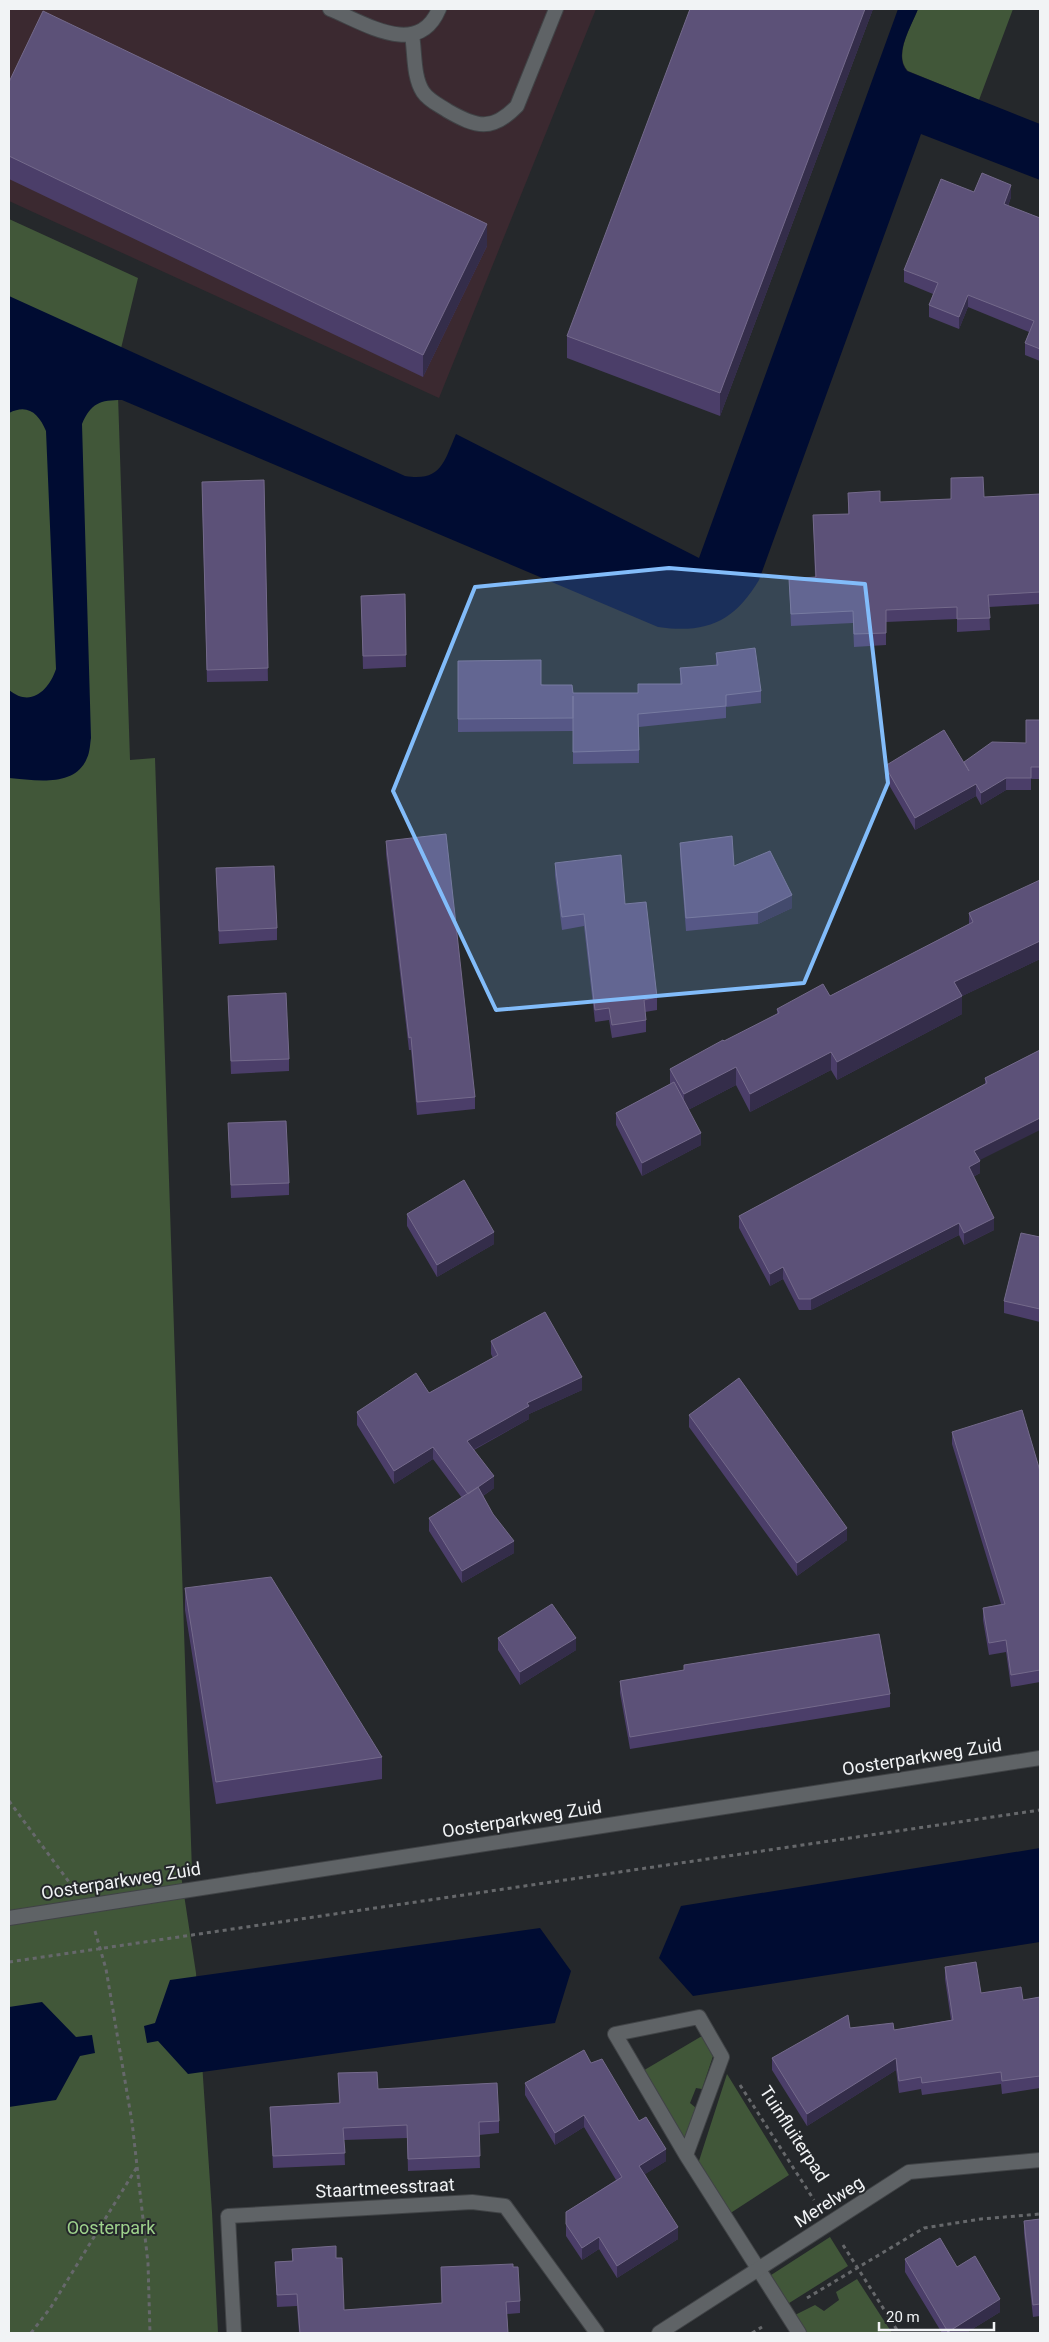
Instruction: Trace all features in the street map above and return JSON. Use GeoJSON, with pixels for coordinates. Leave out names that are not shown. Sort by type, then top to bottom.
{"type":"FeatureCollection","features":[{"type":"Feature","properties":{"kind":"street"},"geometry":{"type":"LineString","coordinates":[[330,9],[393,34],[412,34],[426,28],[433,21],[439,9]]}},
{"type":"Feature","properties":{"kind":"street"},"geometry":{"type":"LineString","coordinates":[[412,34],[418,79],[423,92],[433,102],[469,122],[482,125],[496,122],[507,116],[517,106],[556,9]]}},
{"type":"Feature","properties":{"kind":"street","name":"Oosterparkweg Zuid"},"geometry":{"type":"LineString","coordinates":[[9,1918],[1040,1758]]}},
{"type":"Feature","properties":{"kind":"street"},"geometry":{"type":"LineString","coordinates":[[686,2155],[722,2057],[699,2018],[615,2034],[686,2155],[798,2333]]}},
{"type":"Feature","properties":{"kind":"street","name":"Merelweg"},"geometry":{"type":"LineString","coordinates":[[659,2333],[909,2172],[1040,2160]]}},
{"type":"Feature","properties":{"kind":"street","name":"Staartmeesstraat"},"geometry":{"type":"LineString","coordinates":[[234,2333],[228,2216],[472,2202],[505,2206],[597,2333]]}},
{"type":"Feature","properties":{"kind":"path"},"geometry":{"type":"LineString","coordinates":[[9,1801],[87,1906],[106,1969],[137,2167],[148,2263],[150,2333]]}},
{"type":"Feature","properties":{"kind":"path"},"geometry":{"type":"LineString","coordinates":[[9,1962],[1040,1810]]}},
{"type":"Feature","properties":{"kind":"path","name":"Tuinfluiterpad"},"geometry":{"type":"LineString","coordinates":[[722,2057],[899,2333]]}},
{"type":"Feature","properties":{"kind":"path"},"geometry":{"type":"LineString","coordinates":[[31,2333],[51,2307],[137,2167]]}},
{"type":"Feature","properties":{"kind":"path"},"geometry":{"type":"LineString","coordinates":[[752,2333],[924,2228],[981,2219],[1040,2214]]}},
{"type":"Feature","properties":{"kind":"highlighted area"},"geometry":{"type":"Polygon","coordinates":[[[669,568],[865,584],[888,783],[804,983],[496,1010],[393,791],[475,587],[669,568]]]}},
{"type":"Feature","properties":{"kind":"shaded area"},"geometry":{"type":"Polygon","coordinates":[[[9,9],[596,9],[439,398],[9,201],[9,9]]]}},
{"type":"Feature","properties":{"kind":"green space"},"geometry":{"type":"Polygon","coordinates":[[[918,9],[1013,9],[979,100],[908,71],[902,57],[903,49],[918,9]]]}},
{"type":"Feature","properties":{"kind":"green space","name":"Oosterpark"},"geometry":{"type":"Polygon","coordinates":[[[9,219],[138,278],[117,365],[130,760],[155,758],[192,1872],[181,1875],[196,1973],[218,2333],[9,2333],[9,219]]]}},
{"type":"Feature","properties":{"kind":"green space"},"geometry":{"type":"Polygon","coordinates":[[[702,2036],[714,2053],[702,2089],[696,2088],[690,2103],[696,2108],[686,2145],[641,2072],[702,2036]]]}},
{"type":"Feature","properties":{"kind":"green space"},"geometry":{"type":"Polygon","coordinates":[[[727,2074],[789,2175],[729,2214],[698,2164],[727,2074]]]}},
{"type":"Feature","properties":{"kind":"green space"},"geometry":{"type":"Polygon","coordinates":[[[830,2237],[848,2266],[786,2305],[768,2277],[830,2237]]]}},
{"type":"Feature","properties":{"kind":"green space"},"geometry":{"type":"Polygon","coordinates":[[[857,2279],[892,2333],[807,2333],[795,2315],[815,2305],[824,2311],[839,2300],[836,2292],[857,2279]]]}},
{"type":"Feature","properties":{"kind":"water"},"geometry":{"type":"Polygon","coordinates":[[[898,9],[918,9],[902,49],[903,64],[907,71],[1040,124],[1040,180],[921,134],[759,580],[739,606],[729,615],[717,622],[691,629],[658,627],[122,400],[102,402],[89,411],[82,424],[91,738],[89,753],[81,768],[64,778],[42,780],[9,778],[9,690],[17,695],[32,697],[44,690],[56,669],[46,431],[40,420],[32,412],[22,409],[9,413],[9,296],[405,476],[417,477],[434,473],[444,461],[456,434],[699,558],[898,9]]]}},
{"type":"Feature","properties":{"kind":"water"},"geometry":{"type":"Polygon","coordinates":[[[1040,1848],[1040,1942],[693,1996],[659,1958],[681,1906],[1040,1848]]]}},
{"type":"Feature","properties":{"kind":"water"},"geometry":{"type":"Polygon","coordinates":[[[540,1928],[571,1971],[555,2023],[188,2074],[158,2041],[147,2043],[144,2026],[155,2023],[170,1980],[540,1928]]]}},
{"type":"Feature","properties":{"kind":"water"},"geometry":{"type":"Polygon","coordinates":[[[42,2002],[76,2037],[92,2035],[95,2053],[80,2056],[56,2100],[9,2107],[9,2007],[42,2002]]]}},
{"type":"Feature","properties":{"kind":"building"},"geometry":{"type":"Polygon","coordinates":[[[690,9],[865,9],[720,393],[567,336],[690,9]]]}},
{"type":"Feature","properties":{"kind":"building"},"geometry":{"type":"Polygon","coordinates":[[[43,11],[487,224],[423,355],[9,156],[9,82],[43,11]]]}},
{"type":"Feature","properties":{"kind":"building"},"geometry":{"type":"Polygon","coordinates":[[[982,173],[1011,185],[1004,204],[1040,218],[1040,349],[1025,343],[1034,321],[968,295],[959,317],[929,305],[938,283],[904,270],[941,179],[974,192],[982,173]]]}},
{"type":"Feature","properties":{"kind":"building"},"geometry":{"type":"Polygon","coordinates":[[[983,477],[984,497],[1040,494],[1040,592],[988,595],[990,618],[957,619],[957,607],[886,610],[886,633],[854,634],[853,611],[791,614],[789,579],[816,577],[813,515],[849,514],[848,493],[880,491],[880,502],[951,499],[951,478],[983,477]]]}},
{"type":"Feature","properties":{"kind":"building"},"geometry":{"type":"Polygon","coordinates":[[[264,480],[268,668],[207,670],[202,482],[264,480]]]}},
{"type":"Feature","properties":{"kind":"building"},"geometry":{"type":"Polygon","coordinates":[[[405,594],[406,655],[363,656],[361,596],[405,594]]]}},
{"type":"Feature","properties":{"kind":"building"},"geometry":{"type":"Polygon","coordinates":[[[755,648],[761,691],[726,695],[726,706],[638,714],[639,750],[573,752],[573,718],[458,719],[458,661],[541,660],[541,685],[572,685],[573,693],[638,693],[638,684],[682,684],[680,668],[718,665],[716,653],[755,648]]]}},
{"type":"Feature","properties":{"kind":"building"},"geometry":{"type":"Polygon","coordinates":[[[1026,720],[1040,720],[1040,767],[1031,767],[1031,778],[1006,778],[981,793],[976,784],[915,818],[885,766],[944,730],[969,771],[964,762],[992,742],[1026,743],[1026,720]]]}},
{"type":"Feature","properties":{"kind":"building"},"geometry":{"type":"Polygon","coordinates":[[[446,834],[475,1097],[417,1102],[411,1037],[409,1038],[386,841],[446,834]]]}},
{"type":"Feature","properties":{"kind":"building"},"geometry":{"type":"Polygon","coordinates":[[[732,836],[734,866],[770,851],[792,895],[758,912],[686,918],[680,843],[732,836]]]}},
{"type":"Feature","properties":{"kind":"building"},"geometry":{"type":"Polygon","coordinates":[[[621,855],[625,904],[646,902],[657,997],[644,1000],[646,1020],[612,1025],[609,1008],[595,1010],[584,914],[562,917],[555,863],[621,855]]]}},
{"type":"Feature","properties":{"kind":"building"},"geometry":{"type":"Polygon","coordinates":[[[274,866],[277,928],[219,931],[216,868],[274,866]]]}},
{"type":"Feature","properties":{"kind":"building"},"geometry":{"type":"Polygon","coordinates":[[[1040,880],[1040,941],[954,982],[962,996],[837,1062],[831,1052],[750,1094],[736,1067],[684,1094],[670,1069],[723,1040],[779,1013],[777,1009],[823,984],[830,996],[973,922],[969,913],[1040,880]]]}},
{"type":"Feature","properties":{"kind":"building"},"geometry":{"type":"Polygon","coordinates":[[[286,993],[289,1059],[231,1061],[228,996],[286,993]]]}},
{"type":"Feature","properties":{"kind":"building"},"geometry":{"type":"Polygon","coordinates":[[[1040,1050],[1040,1118],[974,1151],[980,1161],[969,1167],[994,1218],[964,1233],[959,1223],[811,1299],[799,1299],[783,1267],[770,1274],[739,1216],[987,1083],[985,1078],[1040,1050]]]}},
{"type":"Feature","properties":{"kind":"building"},"geometry":{"type":"Polygon","coordinates":[[[674,1082],[701,1133],[642,1163],[616,1113],[674,1082]]]}},
{"type":"Feature","properties":{"kind":"building"},"geometry":{"type":"Polygon","coordinates":[[[286,1121],[289,1183],[231,1185],[228,1123],[286,1121]]]}},
{"type":"Feature","properties":{"kind":"building"},"geometry":{"type":"Polygon","coordinates":[[[464,1180],[494,1232],[437,1265],[407,1214],[464,1180]]]}},
{"type":"Feature","properties":{"kind":"building"},"geometry":{"type":"Polygon","coordinates":[[[1021,1233],[1040,1237],[1040,1309],[1004,1301],[1021,1233]]]}},
{"type":"Feature","properties":{"kind":"building"},"geometry":{"type":"Polygon","coordinates":[[[545,1312],[582,1377],[527,1403],[529,1406],[467,1441],[494,1476],[468,1494],[433,1447],[394,1471],[357,1412],[416,1373],[429,1393],[498,1355],[491,1341],[545,1312]]]}},
{"type":"Feature","properties":{"kind":"building"},"geometry":{"type":"Polygon","coordinates":[[[739,1378],[847,1528],[797,1563],[689,1415],[739,1378]]]}},
{"type":"Feature","properties":{"kind":"building"},"geometry":{"type":"Polygon","coordinates":[[[1022,1410],[1040,1471],[1040,1670],[1011,1675],[1006,1640],[989,1643],[983,1608],[1005,1604],[952,1432],[1022,1410]]]}},
{"type":"Feature","properties":{"kind":"building"},"geometry":{"type":"Polygon","coordinates":[[[478,1487],[493,1514],[514,1541],[462,1571],[429,1518],[478,1487]]]}},
{"type":"Feature","properties":{"kind":"building"},"geometry":{"type":"Polygon","coordinates":[[[271,1577],[382,1757],[216,1782],[185,1588],[271,1577]]]}},
{"type":"Feature","properties":{"kind":"building"},"geometry":{"type":"Polygon","coordinates":[[[552,1604],[576,1638],[520,1672],[498,1638],[552,1604]]]}},
{"type":"Feature","properties":{"kind":"building"},"geometry":{"type":"Polygon","coordinates":[[[879,1634],[890,1694],[630,1737],[620,1681],[684,1670],[684,1665],[879,1634]]]}},
{"type":"Feature","properties":{"kind":"building"},"geometry":{"type":"Polygon","coordinates":[[[976,1962],[981,1993],[1021,1987],[1023,2000],[1040,1997],[1040,2076],[1002,2081],[1001,2072],[922,2083],[921,2077],[899,2081],[896,2058],[807,2114],[772,2058],[848,2015],[850,2028],[893,2023],[894,2030],[953,2020],[945,1967],[976,1962]]]}},
{"type":"Feature","properties":{"kind":"building"},"geometry":{"type":"Polygon","coordinates":[[[584,2050],[591,2063],[602,2059],[639,2121],[646,2117],[666,2149],[639,2166],[678,2227],[617,2266],[599,2237],[582,2248],[566,2224],[566,2212],[622,2177],[584,2115],[555,2133],[525,2083],[584,2050]]]}},
{"type":"Feature","properties":{"kind":"building"},"geometry":{"type":"Polygon","coordinates":[[[377,2072],[378,2089],[497,2083],[499,2121],[479,2122],[480,2156],[408,2159],[407,2125],[343,2128],[345,2153],[273,2156],[270,2107],[340,2103],[338,2073],[377,2072]]]}},
{"type":"Feature","properties":{"kind":"building"},"geometry":{"type":"Polygon","coordinates":[[[1040,2219],[1040,2304],[1033,2305],[1024,2221],[1040,2219]]]}},
{"type":"Feature","properties":{"kind":"building"},"geometry":{"type":"Polygon","coordinates":[[[940,2238],[957,2267],[975,2256],[1000,2299],[948,2332],[905,2259],[940,2238]]]}},
{"type":"Feature","properties":{"kind":"building"},"geometry":{"type":"Polygon","coordinates":[[[336,2246],[336,2258],[342,2258],[344,2310],[442,2303],[441,2267],[513,2264],[513,2267],[518,2267],[520,2301],[506,2302],[508,2333],[300,2333],[297,2294],[277,2295],[275,2262],[293,2261],[292,2249],[336,2246]]]}}]}
